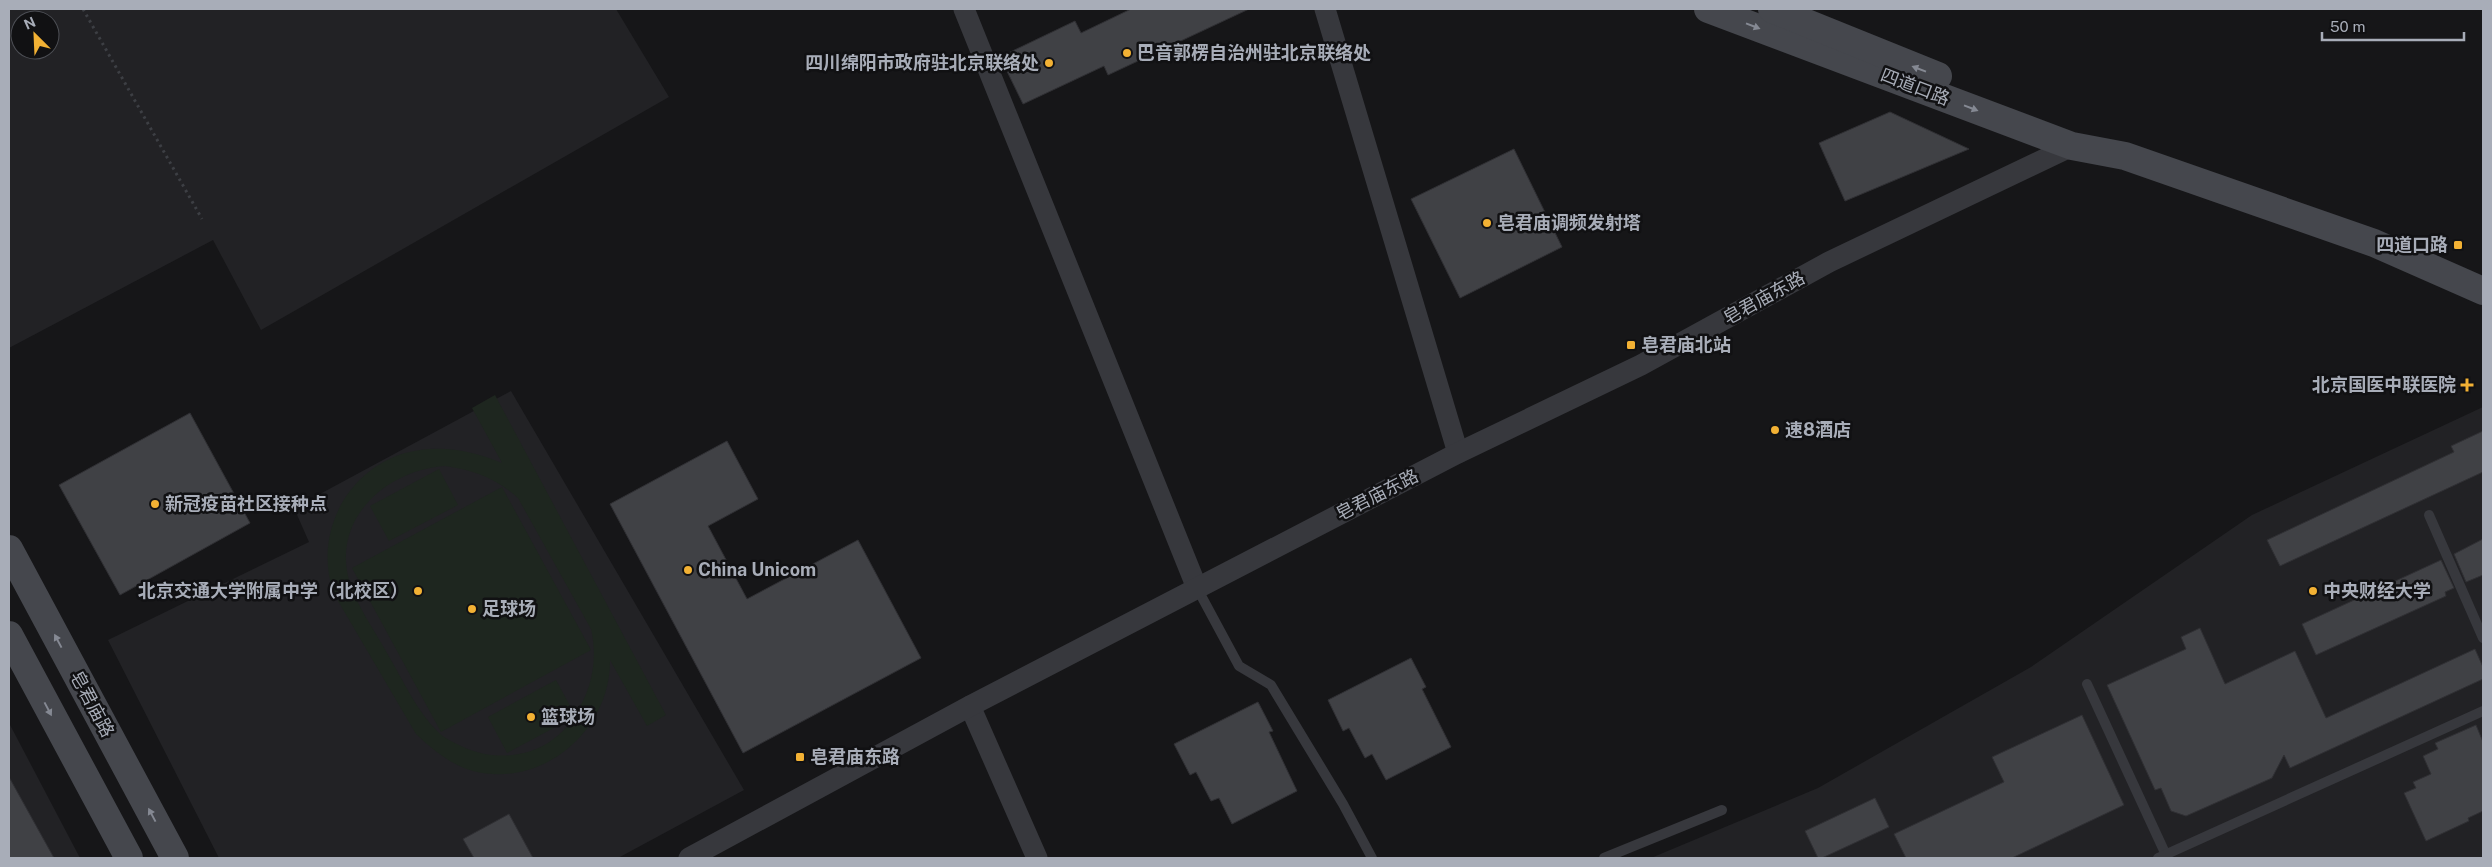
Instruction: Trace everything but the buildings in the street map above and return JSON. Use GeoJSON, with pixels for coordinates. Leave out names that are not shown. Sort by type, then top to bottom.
{"type":"FeatureCollection","features":[{"type":"Feature","properties":{"kind":"street"},"geometry":{"type":"LineString","coordinates":[[964,9],[1197,588]]}},
{"type":"Feature","properties":{"kind":"street"},"geometry":{"type":"LineString","coordinates":[[1325,9],[1458,453]]}},
{"type":"Feature","properties":{"kind":"street","name":"四道口路"},"geometry":{"type":"LineString","coordinates":[[1708,9],[2072,146],[2125,156],[2374,243],[2483,291]]}},
{"type":"Feature","properties":{"kind":"street"},"geometry":{"type":"LineString","coordinates":[[1775,9],[1797,43]]}},
{"type":"Feature","properties":{"kind":"street","name":"四道口路"},"geometry":{"type":"LineString","coordinates":[[1775,9],[2079,130],[2125,156]]}},
{"type":"Feature","properties":{"kind":"street","name":"皂君庙东路"},"geometry":{"type":"LineString","coordinates":[[689,858],[970,706],[1458,453],[1641,365],[1829,262],[2072,146]]}},
{"type":"Feature","properties":{"kind":"street","name":"皂君庙路"},"geometry":{"type":"LineString","coordinates":[[9,549],[175,858]]}},
{"type":"Feature","properties":{"kind":"street"},"geometry":{"type":"LineString","coordinates":[[9,635],[129,858]]}},
{"type":"Feature","properties":{"kind":"street"},"geometry":{"type":"LineString","coordinates":[[970,706],[1037,858]]}},
{"type":"Feature","properties":{"kind":"lane"},"geometry":{"type":"LineString","coordinates":[[2429,516],[2483,638]]}},
{"type":"Feature","properties":{"kind":"lane"},"geometry":{"type":"LineString","coordinates":[[1197,588],[1239,666],[1270,685],[1343,804],[1372,858]]}},
{"type":"Feature","properties":{"kind":"lane"},"geometry":{"type":"LineString","coordinates":[[2087,684],[2162,856],[2483,711]]}},
{"type":"Feature","properties":{"kind":"lane"},"geometry":{"type":"LineString","coordinates":[[1604,858],[1722,810]]}},
{"type":"Feature","properties":{"kind":"path"},"geometry":{"type":"LineString","coordinates":[[83,9],[202,219]]}},
{"type":"Feature","properties":{"kind":"shaded area"},"geometry":{"type":"Polygon","coordinates":[[[9,9],[616,9],[669,97],[261,330],[213,240],[9,348],[9,9]]]}},
{"type":"Feature","properties":{"kind":"shaded area","name":"北京交通大学附属中学（北校区）"},"geometry":{"type":"Polygon","coordinates":[[[511,391],[744,790],[618,858],[219,858],[108,640],[309,542],[294,508],[511,391]]]}},
{"type":"Feature","properties":{"kind":"shaded area"},"geometry":{"type":"Polygon","coordinates":[[[495,395],[666,715],[647,726],[610,660],[607,685],[599,709],[586,730],[568,748],[548,762],[524,771],[499,774],[473,771],[457,765],[435,751],[416,734],[334,594],[329,572],[328,550],[331,529],[339,508],[351,490],[366,474],[384,462],[417,450],[442,449],[467,452],[502,463],[472,408],[495,395]],[[445,466],[423,470],[402,477],[384,488],[368,502],[356,519],[348,539],[346,560],[350,583],[362,610],[410,694],[438,732],[461,746],[476,752],[492,755],[523,753],[551,741],[564,730],[574,717],[507,753],[488,717],[556,680],[575,715],[586,695],[592,674],[594,652],[591,629],[518,498],[493,480],[445,466]]]}},
{"type":"Feature","properties":{"kind":"shaded area","name":"中央财经大学"},"geometry":{"type":"Polygon","coordinates":[[[2483,407],[2483,858],[1651,858],[1818,788],[2031,667],[2252,515],[2483,407]]]}},
{"type":"Feature","properties":{"kind":"shaded area"},"geometry":{"type":"Polygon","coordinates":[[[439,469],[458,505],[389,541],[370,506],[439,469]]]}},
{"type":"Feature","properties":{"kind":"shaded area","name":"足球场"},"geometry":{"type":"Polygon","coordinates":[[[502,487],[591,650],[441,732],[352,568],[502,487]]]}},
{"type":"Feature","properties":{"kind":"shaded area"},"geometry":{"type":"Polygon","coordinates":[[[9,723],[80,858],[9,858],[9,723]]]}},
{"type":"Feature","properties":{"kind":"place","name":"巴音郭楞自治州驻北京联络处"},"geometry":{"type":"Point","coordinates":[1127,53]}},
{"type":"Feature","properties":{"kind":"place","name":"四川绵阳市政府驻北京联络处"},"geometry":{"type":"Point","coordinates":[1049,63]}},
{"type":"Feature","properties":{"kind":"place","name":"皂君庙调频发射塔"},"geometry":{"type":"Point","coordinates":[1487,223]}},
{"type":"Feature","properties":{"kind":"place","name":"四道口路"},"geometry":{"type":"Point","coordinates":[2458,245]}},
{"type":"Feature","properties":{"kind":"place","name":"皂君庙北站"},"geometry":{"type":"Point","coordinates":[1631,345]}},
{"type":"Feature","properties":{"kind":"place","name":"北京国医中联医院"},"geometry":{"type":"Point","coordinates":[2467,385]}},
{"type":"Feature","properties":{"kind":"place","name":"速8酒店"},"geometry":{"type":"Point","coordinates":[1775,430]}},
{"type":"Feature","properties":{"kind":"place","name":"新冠疫苗社区接种点"},"geometry":{"type":"Point","coordinates":[155,504]}},
{"type":"Feature","properties":{"kind":"place","name":"China Unicom"},"geometry":{"type":"Point","coordinates":[688,570]}},
{"type":"Feature","properties":{"kind":"place","name":"北京交通大学附属中学（北校区）"},"geometry":{"type":"Point","coordinates":[418,591]}},
{"type":"Feature","properties":{"kind":"place","name":"中央财经大学"},"geometry":{"type":"Point","coordinates":[2313,591]}},
{"type":"Feature","properties":{"kind":"place","name":"足球场"},"geometry":{"type":"Point","coordinates":[472,609]}},
{"type":"Feature","properties":{"kind":"place","name":"篮球场"},"geometry":{"type":"Point","coordinates":[531,717]}},
{"type":"Feature","properties":{"kind":"place","name":"皂君庙东路"},"geometry":{"type":"Point","coordinates":[800,757]}}]}
